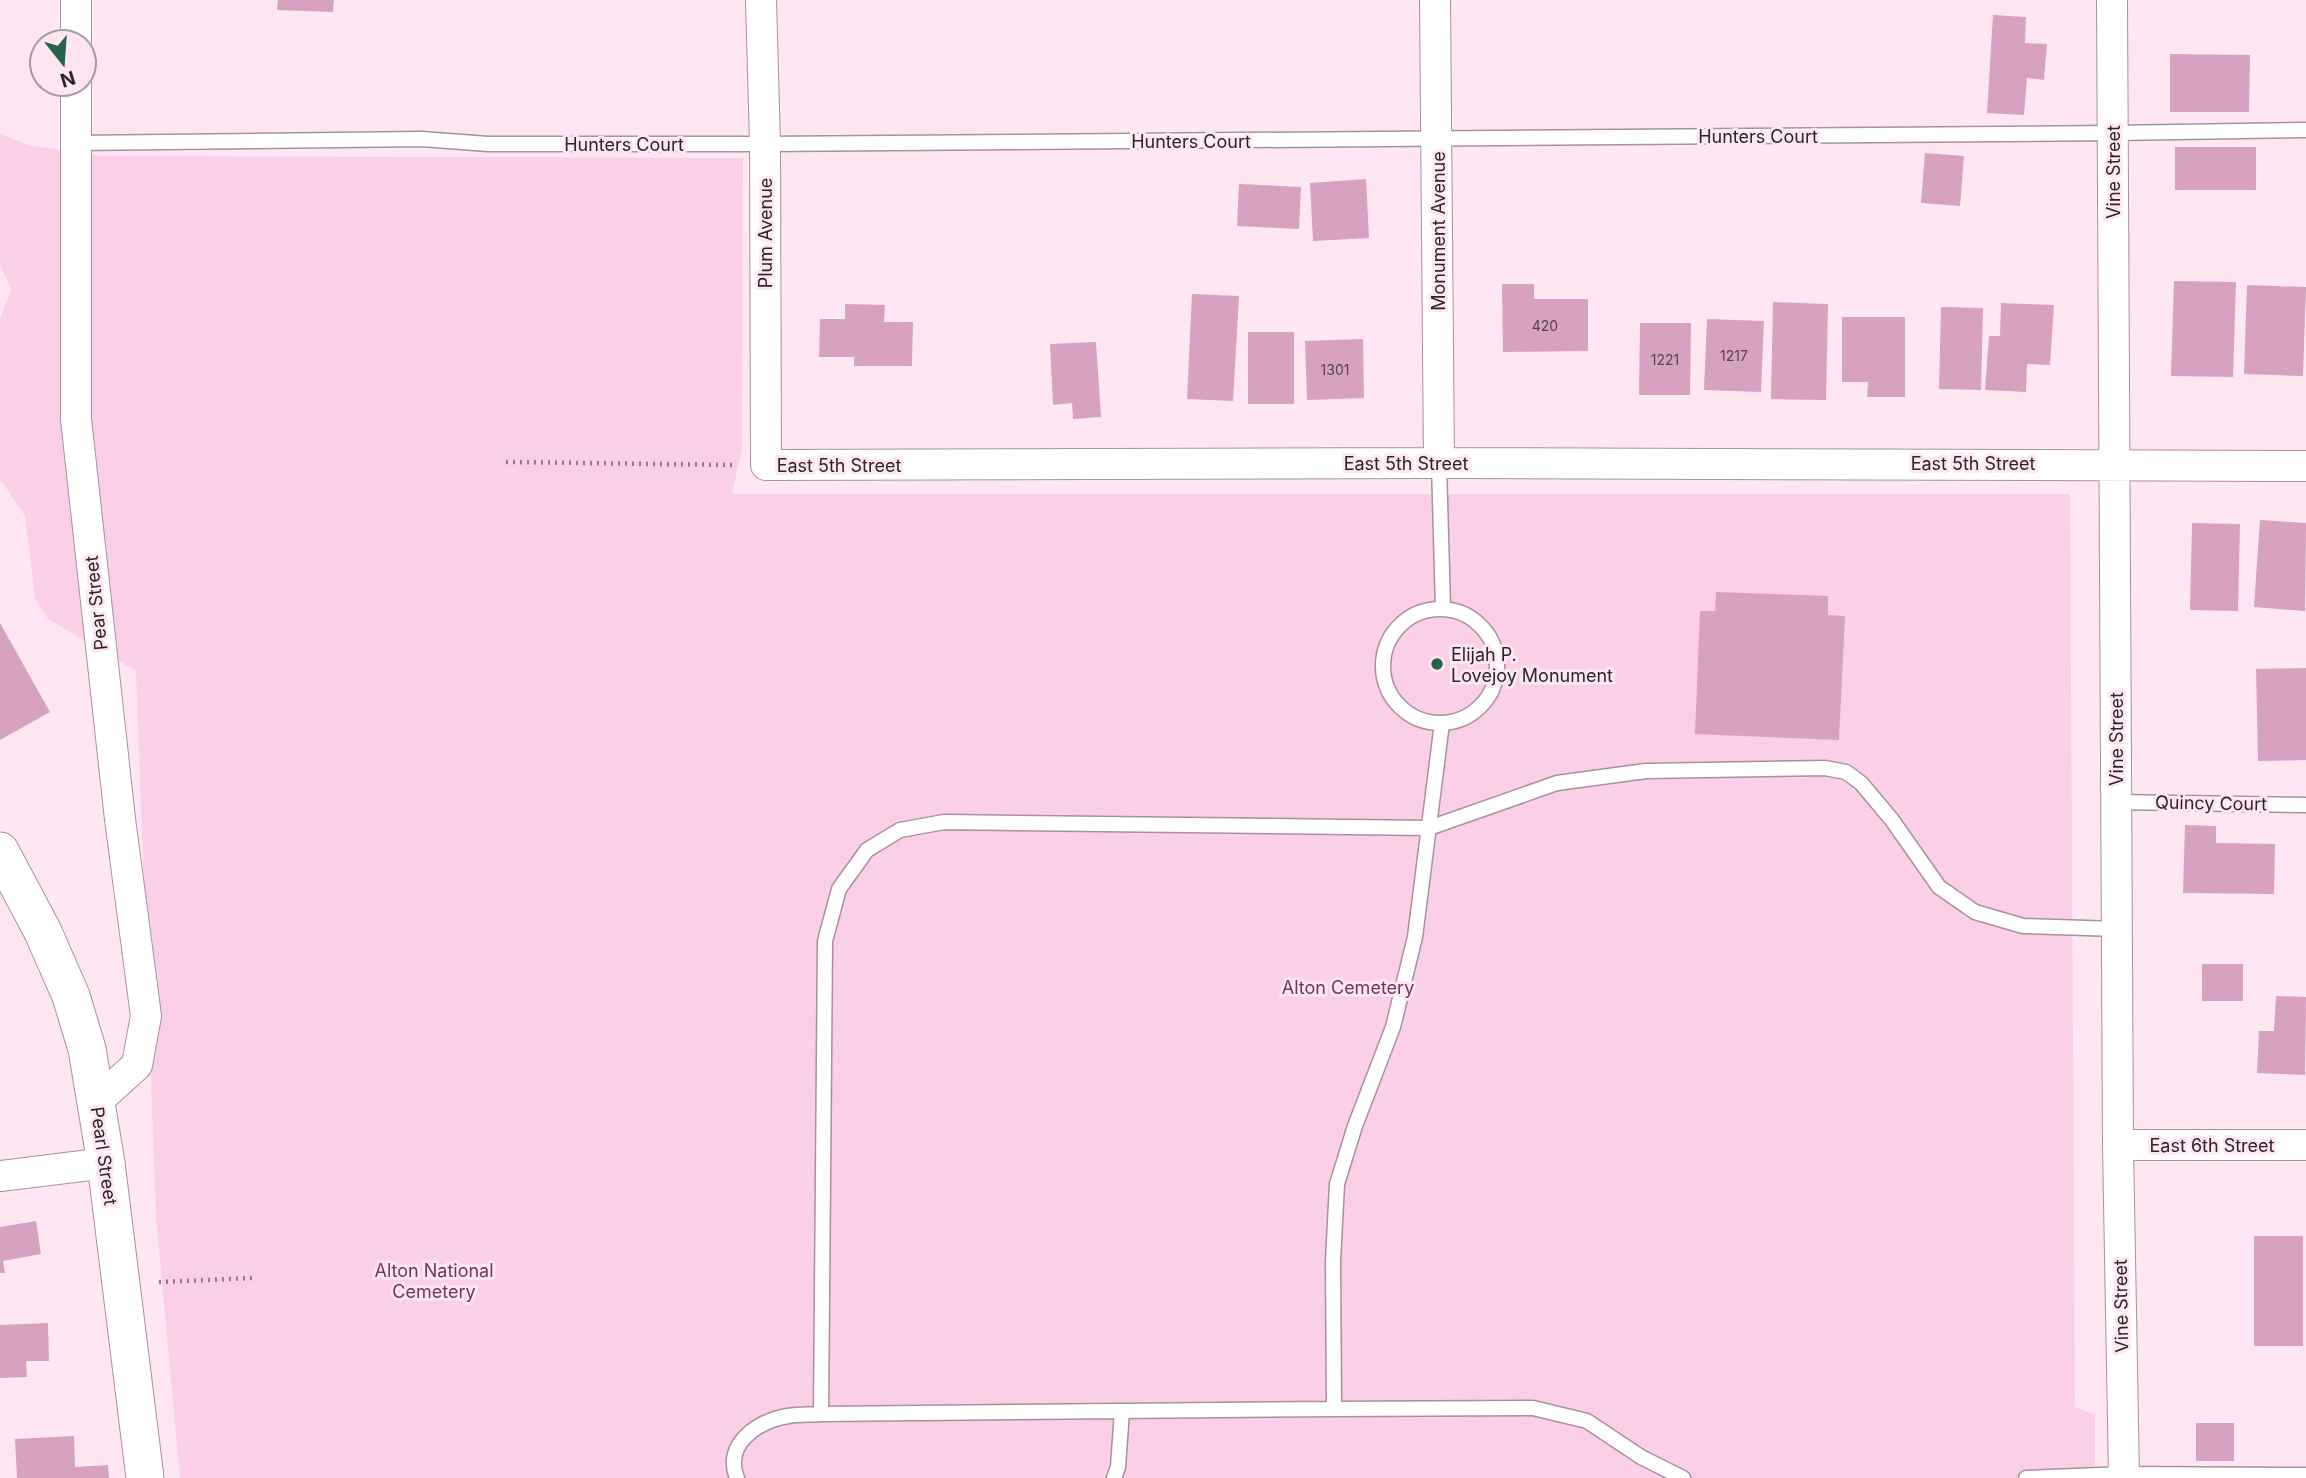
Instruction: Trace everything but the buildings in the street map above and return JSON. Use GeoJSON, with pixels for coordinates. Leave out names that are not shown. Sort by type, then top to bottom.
{"type":"FeatureCollection","features":[{"type":"Feature","properties":{"kind":"street"},"geometry":{"type":"LineString","coordinates":[[76,0],[76,28]]}},
{"type":"Feature","properties":{"kind":"street","name":"Plum Avenue"},"geometry":{"type":"LineString","coordinates":[[761,0],[765,144],[766,465]]}},
{"type":"Feature","properties":{"kind":"street","name":"Monument Avenue"},"geometry":{"type":"LineString","coordinates":[[1435,0],[1439,463]]}},
{"type":"Feature","properties":{"kind":"street","name":"Vine Street"},"geometry":{"type":"LineString","coordinates":[[2112,0],[2118,1145],[2124,1476]]}},
{"type":"Feature","properties":{"kind":"street","name":"Pear Street"},"geometry":{"type":"LineString","coordinates":[[76,98],[76,419],[120,819],[146,1016],[137,1065],[96,1102]]}},
{"type":"Feature","properties":{"kind":"street","name":"East 5th Street"},"geometry":{"type":"LineString","coordinates":[[766,465],[1439,463],[2306,466]]}},
{"type":"Feature","properties":{"kind":"street","name":"Pearl Street"},"geometry":{"type":"LineString","coordinates":[[0,851],[43,932],[71,996],[87,1049],[106,1163],[145,1478]]}},
{"type":"Feature","properties":{"kind":"street","name":"East 6th Street"},"geometry":{"type":"LineString","coordinates":[[2118,1145],[2306,1145]]}},
{"type":"Feature","properties":{"kind":"street"},"geometry":{"type":"LineString","coordinates":[[0,1176],[106,1163]]}},
{"type":"Feature","properties":{"kind":"lane","name":"Hunters Court"},"geometry":{"type":"LineString","coordinates":[[76,143],[422,139],[488,144],[765,144],[2306,130]]}},
{"type":"Feature","properties":{"kind":"lane"},"geometry":{"type":"LineString","coordinates":[[1439,463],[1443,608]]}},
{"type":"Feature","properties":{"kind":"lane"},"geometry":{"type":"LineString","coordinates":[[1443,608],[1461,612],[1478,622],[1490,637],[1496,655],[1497,675],[1490,693],[1478,708],[1461,719],[1443,723],[1424,721],[1407,713],[1393,701],[1385,684],[1382,666],[1385,647],[1394,631],[1407,618],[1424,610],[1443,608]]}},
{"type":"Feature","properties":{"kind":"lane"},"geometry":{"type":"LineString","coordinates":[[1334,1409],[1333,1261],[1337,1184],[1355,1126],[1393,1027],[1415,937],[1443,723]]}},
{"type":"Feature","properties":{"kind":"lane"},"geometry":{"type":"LineString","coordinates":[[821,1414],[825,941],[839,889],[867,850],[900,830],[944,822],[1429,828],[1557,783],[1646,772],[1825,768],[1846,772],[1861,783],[1892,820],[1939,887],[1975,912],[2023,926],[2117,929]]}},
{"type":"Feature","properties":{"kind":"lane","name":"Quincy Court"},"geometry":{"type":"LineString","coordinates":[[2116,802],[2306,805]]}},
{"type":"Feature","properties":{"kind":"lane"},"geometry":{"type":"LineString","coordinates":[[737,1478],[733,1467],[734,1454],[741,1440],[761,1425],[788,1416],[1534,1408],[1587,1422],[1641,1457],[1683,1478]]}},
{"type":"Feature","properties":{"kind":"lane"},"geometry":{"type":"LineString","coordinates":[[1114,1478],[1118,1467],[1122,1411]]}},
{"type":"Feature","properties":{"kind":"lane"},"geometry":{"type":"LineString","coordinates":[[2026,1478],[2306,1475]]}},
{"type":"Feature","properties":{"kind":"path","name":"East 5th Street"},"geometry":{"type":"LineString","coordinates":[[506,461],[766,465]]}},
{"type":"Feature","properties":{"kind":"path"},"geometry":{"type":"LineString","coordinates":[[121,1284],[252,1278]]}},
{"type":"Feature","properties":{"kind":"green space","name":"Alton Cemetery"},"geometry":{"type":"Polygon","coordinates":[[[0,134],[28,145],[100,156],[743,158],[742,448],[732,494],[2070,494],[2075,1407],[2095,1414],[2095,1478],[180,1478],[156,1217],[136,671],[48,619],[35,598],[25,516],[0,479],[0,319],[11,290],[0,264],[0,134]]]}},
{"type":"Feature","properties":{"kind":"place","name":"Elijah P. Lovejoy Monument"},"geometry":{"type":"Point","coordinates":[1437,664]}},
{"type":"Feature","properties":{"kind":"park label","name":"Alton National Cemetery"},"geometry":{"type":"Point","coordinates":[434,1280]}}]}
